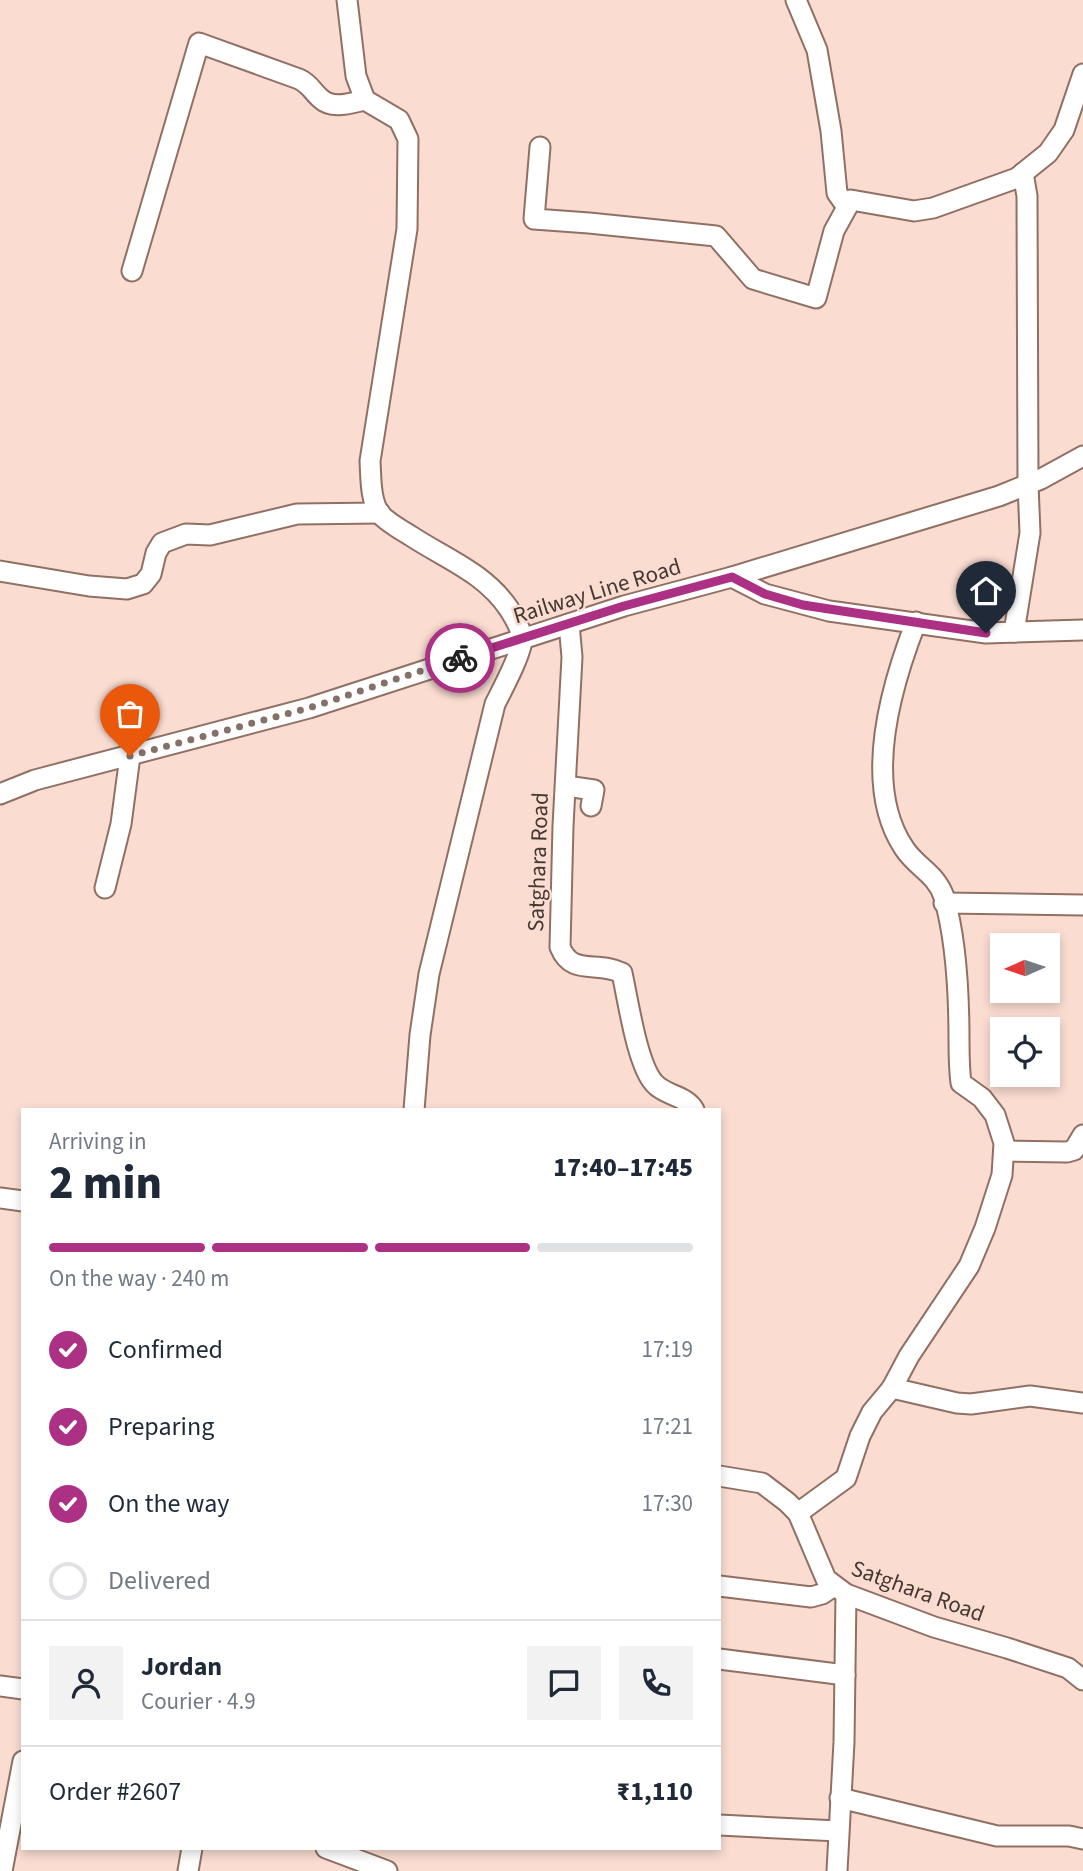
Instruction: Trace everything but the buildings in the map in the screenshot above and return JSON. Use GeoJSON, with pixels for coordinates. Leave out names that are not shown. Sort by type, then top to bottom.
{"type":"FeatureCollection","features":[{"type":"Feature","properties":{"kind":"street"},"geometry":{"type":"LineString","coordinates":[[347,0],[356,76],[365,100],[399,120],[408,139],[407,229],[370,461],[373,492],[380,513],[401,530],[457,561],[484,580],[508,608],[522,639],[515,662],[495,704],[429,974],[420,1035],[414,1108]]}},
{"type":"Feature","properties":{"kind":"street"},"geometry":{"type":"LineString","coordinates":[[796,0],[817,51],[831,131],[837,193],[847,207]]}},
{"type":"Feature","properties":{"kind":"street"},"geometry":{"type":"LineString","coordinates":[[132,271],[199,43],[308,83],[326,103],[336,105],[365,100]]}},
{"type":"Feature","properties":{"kind":"street"},"geometry":{"type":"LineString","coordinates":[[540,147],[534,219],[716,236],[753,279],[816,298],[834,231],[850,200],[914,211],[933,208],[988,190],[1023,173],[1048,153],[1064,130],[1083,74]]}},
{"type":"Feature","properties":{"kind":"street"},"geometry":{"type":"LineString","coordinates":[[1014,632],[1030,533],[1027,196],[1023,173]]}},
{"type":"Feature","properties":{"kind":"street","name":"Railway Line Road"},"geometry":{"type":"LineString","coordinates":[[0,794],[35,780],[309,708],[624,606],[732,577],[999,496],[1082,457]]}},
{"type":"Feature","properties":{"kind":"street"},"geometry":{"type":"LineString","coordinates":[[0,571],[89,586],[127,589],[143,584],[151,574],[156,553],[162,543],[186,534],[210,535],[297,514],[380,513]]}},
{"type":"Feature","properties":{"kind":"street"},"geometry":{"type":"LineString","coordinates":[[732,577],[765,594],[829,611],[986,633],[1083,630]]}},
{"type":"Feature","properties":{"kind":"street"},"geometry":{"type":"LineString","coordinates":[[798,1513],[846,1478],[860,1436],[872,1412],[892,1388],[909,1356],[969,1266],[1002,1175],[1004,1143],[995,1115],[982,1098],[961,1083],[955,950],[943,896],[930,873],[904,849],[890,817],[883,778],[887,717],[900,662],[916,622]]}},
{"type":"Feature","properties":{"kind":"street","name":"Satghara Road"},"geometry":{"type":"LineString","coordinates":[[569,624],[572,657],[560,947],[565,959],[572,964],[612,968],[622,973],[634,1026],[651,1080],[660,1091],[687,1101],[692,1108]]}},
{"type":"Feature","properties":{"kind":"street"},"geometry":{"type":"LineString","coordinates":[[105,888],[121,824],[130,756]]}},
{"type":"Feature","properties":{"kind":"street"},"geometry":{"type":"LineString","coordinates":[[566,786],[594,790],[592,806]]}},
{"type":"Feature","properties":{"kind":"street"},"geometry":{"type":"LineString","coordinates":[[944,902],[1083,905]]}},
{"type":"Feature","properties":{"kind":"street"},"geometry":{"type":"LineString","coordinates":[[1004,1151],[1067,1152],[1074,1150],[1083,1135]]}},
{"type":"Feature","properties":{"kind":"street"},"geometry":{"type":"LineString","coordinates":[[0,1198],[21,1201]]}},
{"type":"Feature","properties":{"kind":"street"},"geometry":{"type":"LineString","coordinates":[[892,1388],[957,1403],[971,1404],[1030,1396],[1083,1403]]}},
{"type":"Feature","properties":{"kind":"street","name":"Satghara Road"},"geometry":{"type":"LineString","coordinates":[[721,1476],[762,1483],[798,1513],[813,1543],[818,1565],[826,1579],[840,1590],[934,1627],[1007,1648],[1076,1674]]}},
{"type":"Feature","properties":{"kind":"street"},"geometry":{"type":"LineString","coordinates":[[721,1586],[811,1597],[840,1590],[845,1675],[837,1871]]}},
{"type":"Feature","properties":{"kind":"street"},"geometry":{"type":"LineString","coordinates":[[721,1659],[845,1675]]}},
{"type":"Feature","properties":{"kind":"street"},"geometry":{"type":"LineString","coordinates":[[0,1686],[21,1689]]}},
{"type":"Feature","properties":{"kind":"street"},"geometry":{"type":"LineString","coordinates":[[2,1871],[21,1772]]}},
{"type":"Feature","properties":{"kind":"street"},"geometry":{"type":"LineString","coordinates":[[840,1798],[997,1836],[1069,1836],[1083,1839]]}},
{"type":"Feature","properties":{"kind":"street"},"geometry":{"type":"LineString","coordinates":[[721,1825],[838,1830]]}},
{"type":"Feature","properties":{"kind":"street"},"geometry":{"type":"LineString","coordinates":[[188,1871],[192,1850]]}},
{"type":"Feature","properties":{"kind":"street"},"geometry":{"type":"LineString","coordinates":[[332,1850],[365,1860],[387,1871]]}},
{"type":"Feature","properties":{"kind":"way so far"},"geometry":{"type":"LineString","coordinates":[[130,756],[309,708],[460,658]]}},
{"type":"Feature","properties":{"kind":"route"},"geometry":{"type":"LineString","coordinates":[[460,658],[624,606],[732,577],[765,594],[829,611],[986,633]]}}]}
